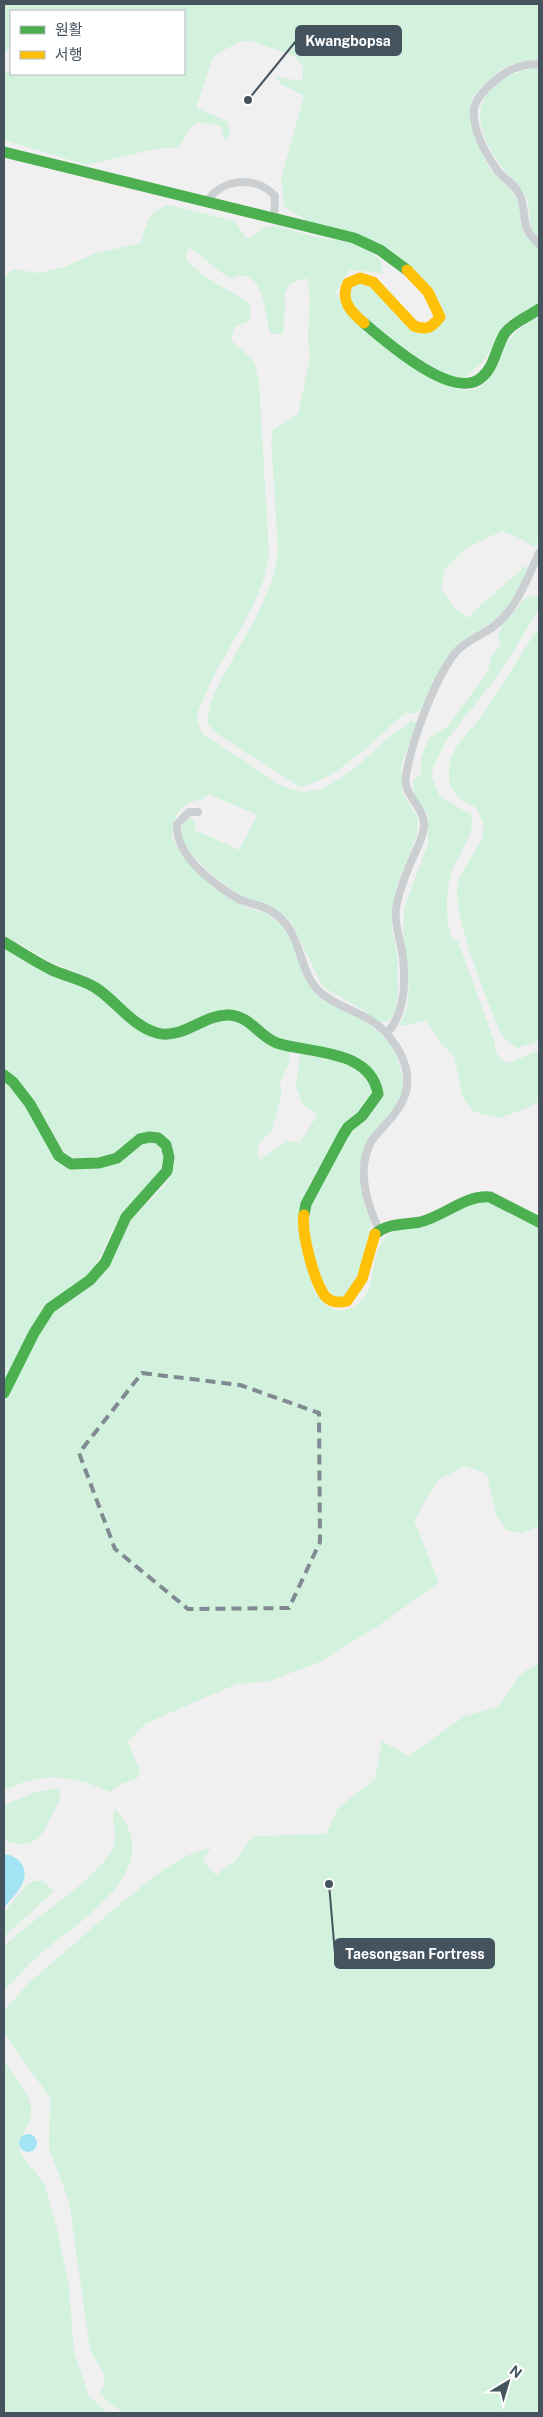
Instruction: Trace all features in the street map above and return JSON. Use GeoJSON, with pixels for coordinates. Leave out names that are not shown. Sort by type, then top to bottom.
{"type":"FeatureCollection","features":[{"type":"Feature","properties":{"kind":"street"},"geometry":{"type":"LineString","coordinates":[[539,64],[520,66],[504,72],[482,92],[474,109],[487,154],[498,171],[520,194],[526,229],[539,244]]}},
{"type":"Feature","properties":{"kind":"street"},"geometry":{"type":"LineString","coordinates":[[4,152],[368,243],[398,260],[438,307],[440,317],[438,322],[427,329],[418,328],[398,312],[385,293],[373,281],[361,276],[352,279],[345,287],[345,299],[350,311],[431,374],[454,382],[467,385],[476,382],[483,376],[506,332],[539,308]]}},
{"type":"Feature","properties":{"kind":"street"},"geometry":{"type":"LineString","coordinates":[[207,202],[212,193],[228,183],[253,182],[269,190],[275,196],[274,219]]}},
{"type":"Feature","properties":{"kind":"street"},"geometry":{"type":"LineString","coordinates":[[387,1033],[395,1024],[403,996],[403,957],[397,932],[396,912],[400,889],[422,837],[424,825],[423,817],[406,790],[406,776],[417,736],[430,701],[457,652],[495,626],[505,616],[520,595],[539,553]]}},
{"type":"Feature","properties":{"kind":"street"},"geometry":{"type":"LineString","coordinates":[[198,812],[188,812],[176,824],[178,840],[187,855],[203,872],[236,898],[270,910],[286,923],[296,938],[310,978],[319,991],[329,999],[367,1017],[387,1033],[406,1067],[409,1087],[406,1099],[371,1142],[366,1157],[367,1204],[379,1230]]}},
{"type":"Feature","properties":{"kind":"street"},"geometry":{"type":"LineString","coordinates":[[4,942],[50,969],[95,986],[136,1022],[157,1033],[176,1033],[211,1018],[230,1015],[246,1019],[275,1043],[344,1057],[368,1072],[376,1081],[378,1094],[368,1110],[343,1135],[306,1204],[303,1221],[305,1236],[316,1274],[326,1297],[338,1303],[347,1301],[354,1294],[368,1262],[368,1250],[374,1235],[379,1230],[394,1223],[424,1221],[481,1196],[490,1197],[539,1222]]}},
{"type":"Feature","properties":{"kind":"street"},"geometry":{"type":"LineString","coordinates":[[4,1075],[20,1090],[59,1156],[64,1161],[85,1165],[118,1158],[140,1140],[150,1137],[158,1138],[166,1145],[169,1157],[167,1171],[126,1217],[105,1263],[90,1280],[50,1308],[34,1333],[4,1393]]}},
{"type":"Feature","properties":{"kind":"highlighted area"},"geometry":{"type":"Polygon","coordinates":[[[142,1373],[240,1385],[319,1413],[320,1542],[289,1608],[188,1609],[115,1549],[79,1453],[142,1373]]]}},
{"type":"Feature","properties":{"kind":"green space"},"geometry":{"type":"Polygon","coordinates":[[[4,4],[539,4],[539,60],[518,62],[499,71],[476,93],[471,102],[470,117],[475,137],[483,156],[491,170],[515,196],[519,204],[523,228],[531,241],[539,249],[539,303],[527,313],[509,319],[483,362],[463,379],[446,375],[419,361],[388,339],[361,315],[352,303],[349,292],[355,283],[365,280],[418,331],[444,314],[441,303],[424,282],[395,255],[309,222],[284,206],[281,179],[304,96],[280,84],[277,77],[302,81],[303,67],[295,56],[250,41],[238,42],[213,57],[196,108],[227,121],[230,132],[227,139],[224,140],[221,126],[197,122],[189,129],[179,147],[155,149],[87,165],[4,140],[4,72],[10,69],[10,75],[185,75],[185,10],[10,10],[10,50],[4,51],[4,4]]]}},
{"type":"Feature","properties":{"kind":"green space"},"geometry":{"type":"Polygon","coordinates":[[[534,68],[539,68],[539,239],[532,230],[526,197],[502,167],[489,146],[482,130],[480,115],[482,102],[499,81],[534,68]]]}},
{"type":"Feature","properties":{"kind":"green space"},"geometry":{"type":"Polygon","coordinates":[[[168,205],[235,221],[245,237],[250,239],[262,228],[277,226],[312,236],[362,244],[381,261],[383,273],[350,270],[336,292],[347,312],[372,336],[410,365],[450,386],[467,390],[480,387],[485,383],[504,346],[511,337],[539,314],[539,539],[535,548],[519,538],[502,531],[466,548],[444,570],[441,588],[452,605],[467,618],[526,565],[527,571],[516,595],[500,617],[459,643],[444,663],[423,708],[415,713],[405,713],[343,767],[329,776],[315,783],[300,787],[217,734],[208,724],[208,716],[222,678],[260,609],[276,566],[278,551],[271,437],[274,429],[298,414],[310,358],[308,278],[290,283],[284,295],[283,334],[270,334],[261,293],[256,283],[250,277],[241,275],[231,279],[189,247],[185,259],[205,277],[250,303],[250,320],[235,327],[231,340],[254,362],[259,381],[269,554],[265,573],[252,608],[215,674],[200,706],[197,716],[203,734],[281,785],[292,790],[303,791],[315,790],[329,785],[353,769],[403,727],[412,721],[417,723],[401,766],[402,792],[418,818],[417,835],[397,885],[392,907],[392,929],[398,958],[398,996],[396,1009],[391,1019],[386,1022],[378,1022],[363,1010],[323,987],[290,920],[275,909],[237,894],[207,870],[191,854],[182,839],[182,821],[189,817],[195,820],[195,830],[239,850],[257,815],[208,794],[202,799],[188,803],[179,810],[172,838],[189,864],[229,898],[246,907],[268,914],[282,925],[291,940],[299,962],[320,998],[363,1020],[388,1039],[397,1057],[404,1085],[400,1099],[365,1146],[362,1179],[365,1206],[371,1224],[365,1249],[363,1269],[343,1298],[336,1298],[331,1294],[321,1277],[316,1264],[308,1221],[313,1199],[331,1163],[350,1132],[382,1095],[368,1068],[279,1039],[240,1013],[172,1031],[155,1027],[139,1019],[96,981],[49,961],[4,935],[4,276],[13,269],[39,273],[64,267],[94,254],[141,243],[152,214],[168,205]]]}},
{"type":"Feature","properties":{"kind":"green space"},"geometry":{"type":"Polygon","coordinates":[[[539,595],[539,610],[496,678],[446,741],[433,767],[432,778],[439,795],[471,815],[473,820],[468,838],[454,866],[449,882],[448,922],[452,938],[458,942],[494,1040],[496,1052],[501,1060],[509,1063],[539,1050],[539,1101],[527,1108],[499,1118],[474,1112],[463,1098],[454,1056],[440,1042],[427,1021],[399,1026],[407,1007],[409,991],[403,930],[404,908],[428,844],[428,814],[414,796],[413,780],[421,774],[421,758],[429,738],[448,726],[488,671],[492,655],[501,644],[498,635],[502,626],[525,598],[539,595]]]}},
{"type":"Feature","properties":{"kind":"green space"},"geometry":{"type":"Polygon","coordinates":[[[539,627],[539,1041],[517,1048],[505,1040],[499,1030],[473,962],[462,926],[457,892],[458,883],[461,874],[480,841],[483,825],[476,808],[459,797],[452,788],[449,768],[450,760],[457,746],[481,717],[539,627]]]}},
{"type":"Feature","properties":{"kind":"green space"},"geometry":{"type":"Polygon","coordinates":[[[4,945],[84,985],[154,1035],[222,1019],[245,1023],[289,1051],[290,1061],[280,1082],[282,1094],[272,1130],[259,1143],[257,1153],[260,1160],[287,1141],[300,1143],[318,1114],[303,1105],[296,1087],[300,1054],[340,1061],[368,1077],[375,1092],[324,1160],[303,1202],[303,1225],[310,1279],[317,1295],[331,1308],[335,1310],[349,1309],[358,1304],[365,1296],[372,1278],[379,1248],[384,1239],[395,1231],[483,1201],[491,1202],[539,1227],[539,1526],[522,1533],[506,1530],[496,1515],[487,1474],[465,1466],[438,1480],[414,1520],[439,1583],[379,1625],[320,1662],[269,1681],[237,1684],[145,1724],[128,1742],[140,1771],[137,1779],[120,1784],[111,1792],[84,1782],[58,1778],[31,1780],[4,1791],[4,1404],[36,1337],[53,1310],[91,1285],[103,1273],[118,1248],[131,1220],[163,1187],[171,1175],[174,1163],[173,1149],[164,1137],[100,1158],[73,1158],[63,1151],[38,1106],[4,1071],[4,945]]]}},
{"type":"Feature","properties":{"kind":"green space"},"geometry":{"type":"Polygon","coordinates":[[[4,1079],[10,1083],[69,1167],[146,1142],[159,1144],[165,1158],[159,1176],[116,1223],[97,1263],[91,1271],[80,1282],[45,1307],[4,1384],[4,1079]]]}},
{"type":"Feature","properties":{"kind":"green space"},"geometry":{"type":"Polygon","coordinates":[[[539,1663],[539,2413],[125,2413],[111,2405],[99,2393],[105,2383],[103,2372],[90,2350],[69,2202],[49,2148],[50,2098],[4,2033],[6,2008],[31,1981],[160,1872],[186,1856],[211,1848],[203,1860],[216,1875],[236,1860],[253,1836],[326,1834],[338,1808],[375,1779],[382,1741],[408,1756],[465,1716],[498,1707],[522,1673],[539,1663]]]}},
{"type":"Feature","properties":{"kind":"green space"},"geometry":{"type":"Polygon","coordinates":[[[59,1788],[60,1801],[46,1828],[35,1841],[27,1844],[17,1844],[4,1840],[4,1805],[36,1792],[59,1788]]]}},
{"type":"Feature","properties":{"kind":"green space"},"geometry":{"type":"Polygon","coordinates":[[[115,1809],[129,1831],[132,1851],[126,1872],[113,1891],[96,1909],[41,1953],[4,1991],[4,1947],[16,1935],[79,1886],[105,1860],[115,1842],[113,1818],[115,1809]]]}},
{"type":"Feature","properties":{"kind":"green space"},"geometry":{"type":"Polygon","coordinates":[[[34,1881],[43,1881],[54,1891],[4,1937],[4,1912],[27,1885],[34,1881]]]}},
{"type":"Feature","properties":{"kind":"green space"},"geometry":{"type":"Polygon","coordinates":[[[4,2062],[22,2086],[31,2107],[29,2121],[18,2142],[22,2156],[44,2183],[57,2229],[69,2286],[74,2352],[89,2396],[108,2413],[4,2413],[4,2062]]]}},
{"type":"Feature","properties":{"kind":"water"},"geometry":{"type":"Polygon","coordinates":[[[4,1854],[13,1857],[21,1863],[25,1876],[20,1887],[4,1908],[4,1854]]]}},
{"type":"Feature","properties":{"kind":"water"},"geometry":{"type":"Polygon","coordinates":[[[28,2134],[34,2137],[37,2143],[34,2149],[28,2152],[22,2149],[19,2143],[22,2137],[28,2134]]]}},
{"type":"Feature","properties":{"kind":"traffic: fast"},"geometry":{"type":"LineString","coordinates":[[4,152],[354,238],[380,250],[407,270]]}},
{"type":"Feature","properties":{"kind":"traffic: fast"},"geometry":{"type":"LineString","coordinates":[[364,323],[403,355],[438,376],[455,382],[470,383],[486,373],[508,329],[539,309]]}},
{"type":"Feature","properties":{"kind":"traffic: fast"},"geometry":{"type":"LineString","coordinates":[[4,942],[50,969],[96,988],[148,1030],[157,1033],[175,1033],[211,1018],[229,1015],[237,1016],[277,1043],[338,1056],[352,1061],[364,1069],[373,1079],[378,1094],[362,1116],[348,1127],[343,1135],[306,1204],[304,1215]]}},
{"type":"Feature","properties":{"kind":"traffic: fast"},"geometry":{"type":"LineString","coordinates":[[4,1075],[13,1082],[30,1104],[59,1156],[71,1164],[99,1163],[117,1158],[140,1139],[150,1137],[158,1138],[166,1145],[169,1157],[167,1171],[126,1217],[105,1263],[90,1280],[50,1308],[34,1333],[4,1393]]}},
{"type":"Feature","properties":{"kind":"traffic: fast"},"geometry":{"type":"LineString","coordinates":[[375,1234],[390,1226],[429,1219],[463,1202],[481,1197],[490,1197],[539,1222]]}},
{"type":"Feature","properties":{"kind":"traffic: slow"},"geometry":{"type":"LineString","coordinates":[[364,323],[348,306],[345,295],[348,283],[360,278],[373,282],[414,326],[429,327],[440,317],[428,292],[407,270]]}},
{"type":"Feature","properties":{"kind":"traffic: slow"},"geometry":{"type":"LineString","coordinates":[[304,1215],[304,1233],[313,1269],[325,1296],[332,1301],[347,1301],[362,1279],[375,1234]]}},
{"type":"Feature","properties":{"kind":"place","name":"Kwangbopsa"},"geometry":{"type":"Point","coordinates":[248,100]}},
{"type":"Feature","properties":{"kind":"place","name":"Taesongsan Fortress"},"geometry":{"type":"Point","coordinates":[329,1884]}}]}
